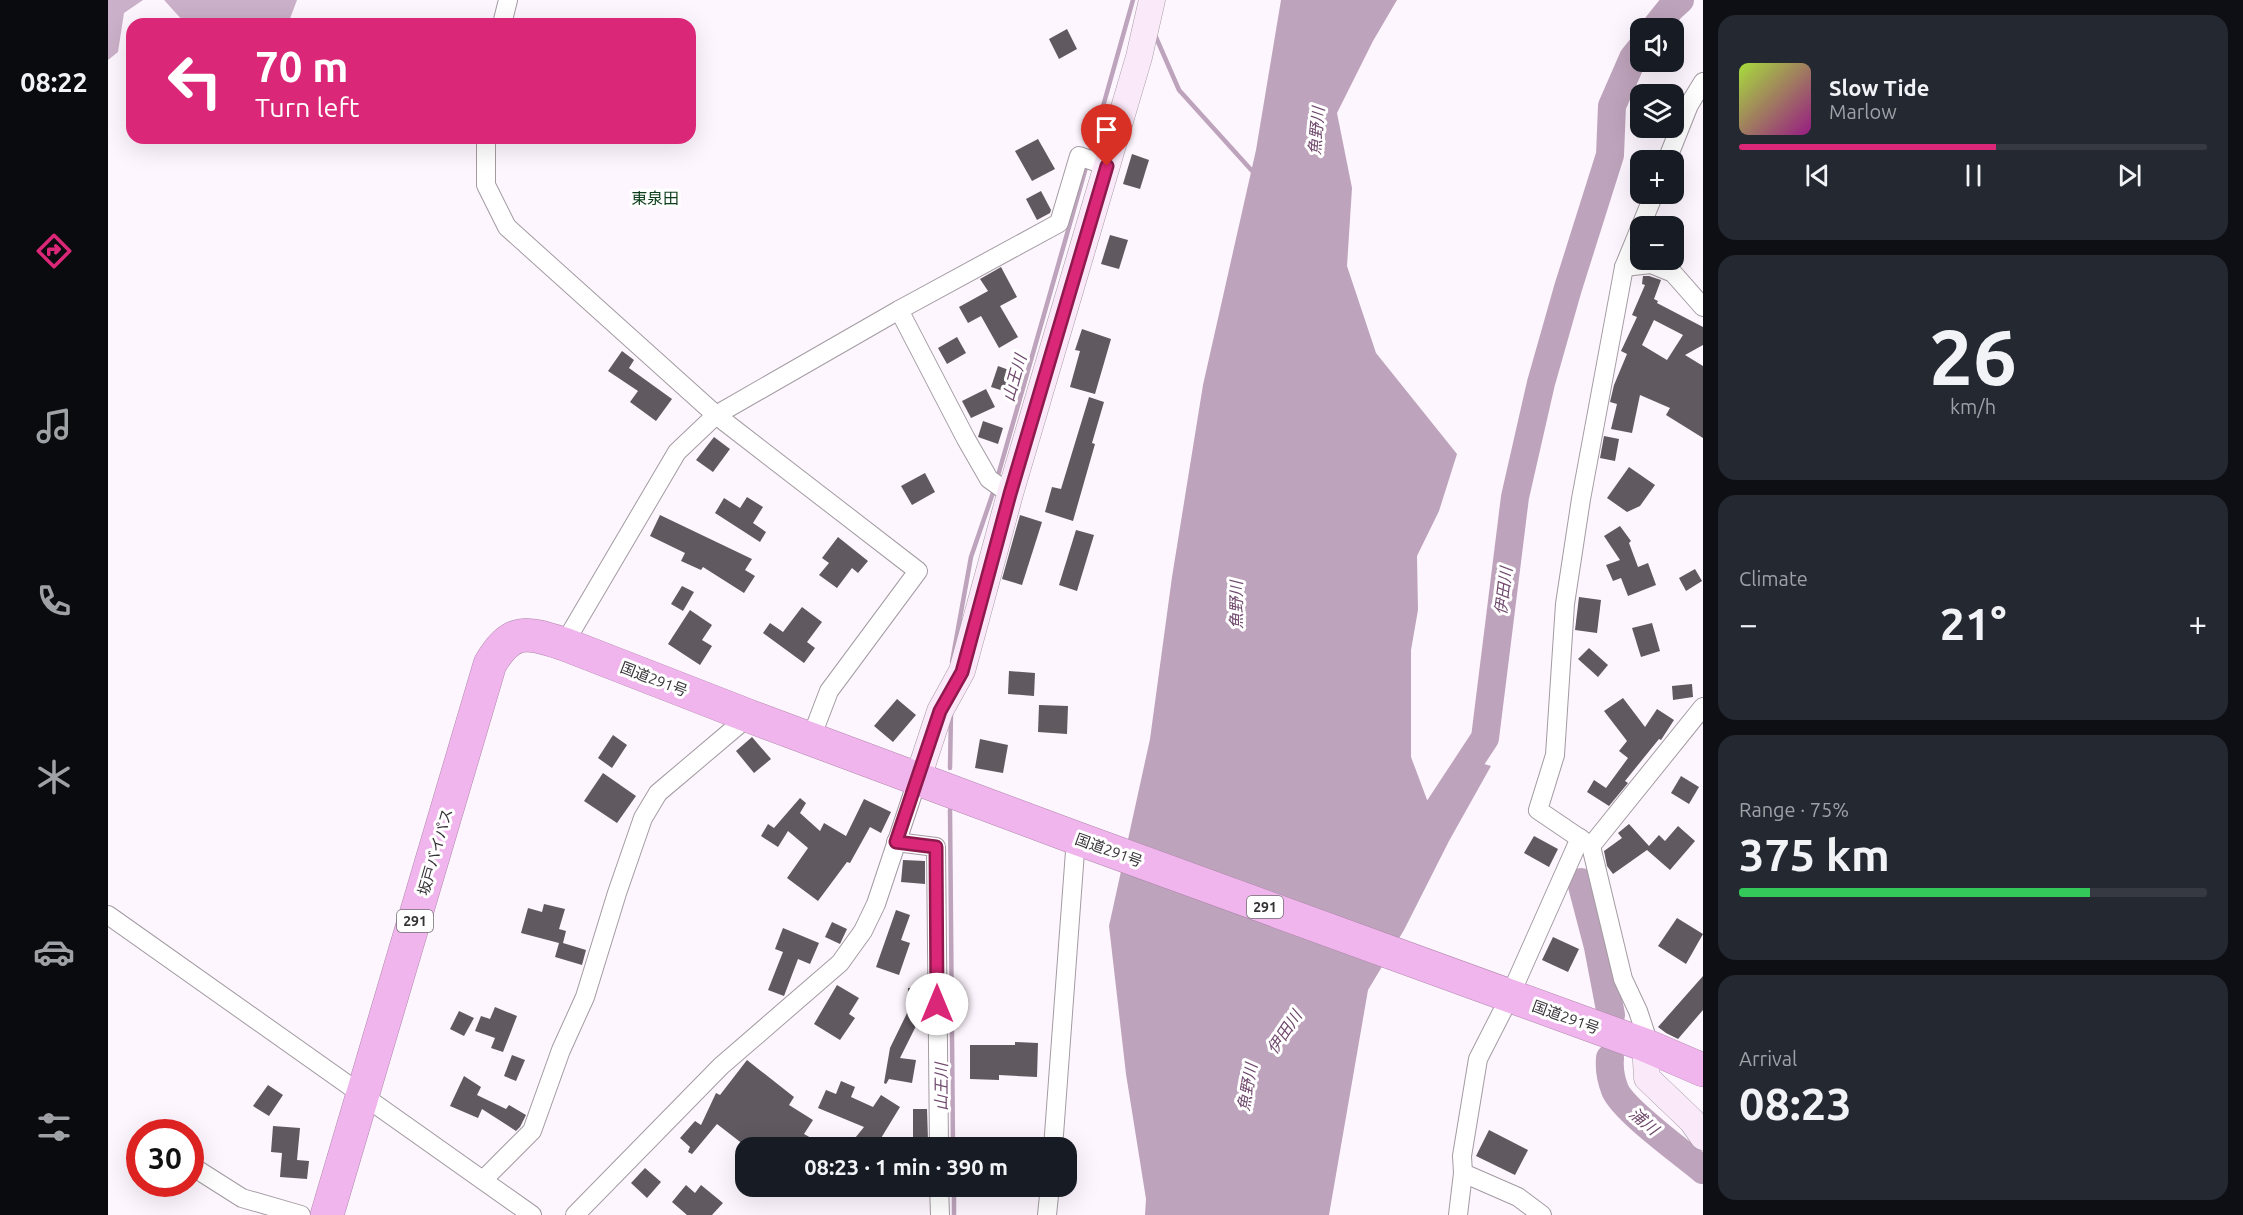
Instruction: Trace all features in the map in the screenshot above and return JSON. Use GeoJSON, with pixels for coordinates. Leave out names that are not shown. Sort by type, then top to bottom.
{"type":"FeatureCollection","features":[{"type":"Feature","properties":{"kind":"highway","name":"国道291号"},"geometry":{"type":"LineString","coordinates":[[515,636],[536,635],[564,644],[749,716],[1645,1046],[1703,1070]]}},
{"type":"Feature","properties":{"kind":"highway","name":"坂戸バイパス"},"geometry":{"type":"LineString","coordinates":[[327,1215],[490,664],[501,645],[515,636]]}},
{"type":"Feature","properties":{"kind":"main road"},"geometry":{"type":"LineString","coordinates":[[918,778],[940,711],[962,672],[1010,494],[1139,57],[1152,0]]}},
{"type":"Feature","properties":{"kind":"main road"},"geometry":{"type":"LineString","coordinates":[[1645,1046],[1647,1078],[1692,1121],[1703,1137]]}},
{"type":"Feature","properties":{"kind":"street"},"geometry":{"type":"LineString","coordinates":[[504,18],[508,0]]}},
{"type":"Feature","properties":{"kind":"street"},"geometry":{"type":"LineString","coordinates":[[1671,150],[1689,105],[1703,82]]}},
{"type":"Feature","properties":{"kind":"street"},"geometry":{"type":"LineString","coordinates":[[486,144],[486,185],[507,227],[716,415],[918,571],[829,691],[811,738]]}},
{"type":"Feature","properties":{"kind":"street"},"geometry":{"type":"LineString","coordinates":[[564,644],[677,452],[716,415],[899,310],[1059,223],[1078,156],[1107,166]]}},
{"type":"Feature","properties":{"kind":"street"},"geometry":{"type":"LineString","coordinates":[[1645,1046],[1647,1038],[1638,1011],[1623,979],[1585,842],[1538,810],[1555,755],[1565,604],[1581,499],[1624,267],[1650,204]]}},
{"type":"Feature","properties":{"kind":"street"},"geometry":{"type":"LineString","coordinates":[[1624,267],[1651,264],[1673,273],[1703,307]]}},
{"type":"Feature","properties":{"kind":"street"},"geometry":{"type":"LineString","coordinates":[[899,310],[989,479],[1010,494]]}},
{"type":"Feature","properties":{"kind":"street"},"geometry":{"type":"LineString","coordinates":[[1516,981],[1585,842],[1703,707]]}},
{"type":"Feature","properties":{"kind":"street"},"geometry":{"type":"LineString","coordinates":[[483,1180],[532,1131],[561,1050],[585,997],[643,818],[657,793],[749,716]]}},
{"type":"Feature","properties":{"kind":"street"},"geometry":{"type":"LineString","coordinates":[[575,1215],[721,1066],[840,963],[863,931],[876,904],[918,778]]}},
{"type":"Feature","properties":{"kind":"street"},"geometry":{"type":"LineString","coordinates":[[1054,1137],[1081,840]]}},
{"type":"Feature","properties":{"kind":"street"},"geometry":{"type":"LineString","coordinates":[[896,842],[936,847],[939,1137]]}},
{"type":"Feature","properties":{"kind":"street"},"geometry":{"type":"LineString","coordinates":[[108,915],[532,1215]]}},
{"type":"Feature","properties":{"kind":"street"},"geometry":{"type":"LineString","coordinates":[[1458,1215],[1463,1173],[1462,1156],[1478,1059],[1504,1008]]}},
{"type":"Feature","properties":{"kind":"street"},"geometry":{"type":"LineString","coordinates":[[1463,1173],[1518,1197],[1542,1215]]}},
{"type":"Feature","properties":{"kind":"street"},"geometry":{"type":"LineString","coordinates":[[204,1177],[240,1207],[301,1215]]}},
{"type":"Feature","properties":{"kind":"street"},"geometry":{"type":"LineString","coordinates":[[939,1197],[940,1215]]}},
{"type":"Feature","properties":{"kind":"street"},"geometry":{"type":"LineString","coordinates":[[1047,1215],[1049,1197]]}},
{"type":"Feature","properties":{"kind":"shaded area"},"geometry":{"type":"Polygon","coordinates":[[[108,0],[143,0],[124,13],[118,52],[108,60],[108,0]]]}},
{"type":"Feature","properties":{"kind":"shaded area"},"geometry":{"type":"Polygon","coordinates":[[[164,0],[297,0],[290,18],[180,18],[164,0]]]}},
{"type":"Feature","properties":{"kind":"water","name":"魚野川"},"geometry":{"type":"Polygon","coordinates":[[[1281,0],[1397,0],[1373,41],[1337,113],[1352,188],[1347,266],[1376,353],[1457,454],[1439,511],[1417,556],[1418,610],[1411,650],[1411,757],[1438,829],[1481,763],[1491,766],[1449,841],[1404,930],[1368,990],[1329,1215],[1145,1215],[1146,1199],[1126,1074],[1109,926],[1150,739],[1172,577],[1203,385],[1256,150],[1281,0]]]}},
{"type":"Feature","properties":{"kind":"building"},"geometry":{"type":"Polygon","coordinates":[[[1067,29],[1077,49],[1059,59],[1049,39],[1067,29]]]}},
{"type":"Feature","properties":{"kind":"building"},"geometry":{"type":"Polygon","coordinates":[[[1038,139],[1055,169],[1032,181],[1015,151],[1038,139]]]}},
{"type":"Feature","properties":{"kind":"building"},"geometry":{"type":"Polygon","coordinates":[[[1132,154],[1149,160],[1140,189],[1123,184],[1132,154]]]}},
{"type":"Feature","properties":{"kind":"building"},"geometry":{"type":"Polygon","coordinates":[[[1041,191],[1051,210],[1050,213],[1037,220],[1026,199],[1041,191]]]}},
{"type":"Feature","properties":{"kind":"building"},"geometry":{"type":"Polygon","coordinates":[[[1110,235],[1128,240],[1119,269],[1101,264],[1110,235]]]}},
{"type":"Feature","properties":{"kind":"building"},"geometry":{"type":"Polygon","coordinates":[[[1001,267],[1017,297],[1000,306],[1018,337],[999,348],[981,316],[968,323],[959,307],[988,291],[980,279],[1001,267]]]}},
{"type":"Feature","properties":{"kind":"building"},"geometry":{"type":"Polygon","coordinates":[[[1643,276],[1661,280],[1654,299],[1658,301],[1657,303],[1703,327],[1703,345],[1685,355],[1703,366],[1703,438],[1666,415],[1670,408],[1640,395],[1632,433],[1611,429],[1617,404],[1610,402],[1614,385],[1627,354],[1621,351],[1637,317],[1632,315],[1645,285],[1642,284],[1643,276]],[[1654,320],[1642,345],[1667,360],[1683,335],[1654,320]]]}},
{"type":"Feature","properties":{"kind":"building"},"geometry":{"type":"Polygon","coordinates":[[[1082,329],[1111,339],[1095,394],[1070,387],[1080,351],[1075,350],[1082,329]]]}},
{"type":"Feature","properties":{"kind":"building"},"geometry":{"type":"Polygon","coordinates":[[[957,337],[966,353],[947,364],[938,348],[957,337]]]}},
{"type":"Feature","properties":{"kind":"building"},"geometry":{"type":"Polygon","coordinates":[[[622,351],[634,360],[629,368],[672,399],[656,421],[630,402],[638,391],[608,371],[622,351]]]}},
{"type":"Feature","properties":{"kind":"building"},"geometry":{"type":"Polygon","coordinates":[[[998,366],[1017,373],[1010,393],[991,387],[998,366]]]}},
{"type":"Feature","properties":{"kind":"building"},"geometry":{"type":"Polygon","coordinates":[[[986,389],[995,407],[971,418],[962,401],[986,389]]]}},
{"type":"Feature","properties":{"kind":"building"},"geometry":{"type":"Polygon","coordinates":[[[1089,397],[1104,402],[1092,443],[1095,444],[1073,521],[1045,512],[1052,487],[1061,489],[1089,397]]]}},
{"type":"Feature","properties":{"kind":"building"},"geometry":{"type":"Polygon","coordinates":[[[983,421],[1003,428],[998,444],[978,437],[983,421]]]}},
{"type":"Feature","properties":{"kind":"building"},"geometry":{"type":"Polygon","coordinates":[[[1604,436],[1619,439],[1615,461],[1600,458],[1604,436]]]}},
{"type":"Feature","properties":{"kind":"building"},"geometry":{"type":"Polygon","coordinates":[[[714,437],[730,449],[713,472],[696,460],[714,437]]]}},
{"type":"Feature","properties":{"kind":"building"},"geometry":{"type":"Polygon","coordinates":[[[1629,467],[1655,485],[1640,506],[1627,512],[1607,498],[1629,467]]]}},
{"type":"Feature","properties":{"kind":"building"},"geometry":{"type":"Polygon","coordinates":[[[925,473],[935,492],[912,505],[901,486],[925,473]]]}},
{"type":"Feature","properties":{"kind":"building"},"geometry":{"type":"Polygon","coordinates":[[[747,497],[763,507],[753,523],[766,532],[760,542],[715,513],[724,498],[740,508],[747,497]]]}},
{"type":"Feature","properties":{"kind":"building"},"geometry":{"type":"Polygon","coordinates":[[[660,515],[752,559],[745,570],[755,576],[744,593],[703,567],[701,570],[681,561],[685,553],[650,536],[660,515]]]}},
{"type":"Feature","properties":{"kind":"building"},"geometry":{"type":"Polygon","coordinates":[[[1020,515],[1042,522],[1022,585],[1002,579],[1020,515]]]}},
{"type":"Feature","properties":{"kind":"building"},"geometry":{"type":"Polygon","coordinates":[[[1620,526],[1631,541],[1629,543],[1638,567],[1648,563],[1656,585],[1628,596],[1621,578],[1613,581],[1606,565],[1620,560],[1604,536],[1620,526]]]}},
{"type":"Feature","properties":{"kind":"building"},"geometry":{"type":"Polygon","coordinates":[[[1076,530],[1094,535],[1077,591],[1059,585],[1076,530]]]}},
{"type":"Feature","properties":{"kind":"building"},"geometry":{"type":"Polygon","coordinates":[[[838,537],[868,561],[858,573],[852,568],[837,588],[819,575],[829,563],[822,558],[838,537]]]}},
{"type":"Feature","properties":{"kind":"building"},"geometry":{"type":"Polygon","coordinates":[[[1695,569],[1702,581],[1686,591],[1679,578],[1695,569]]]}},
{"type":"Feature","properties":{"kind":"building"},"geometry":{"type":"Polygon","coordinates":[[[682,586],[694,592],[683,611],[671,604],[682,586]]]}},
{"type":"Feature","properties":{"kind":"building"},"geometry":{"type":"Polygon","coordinates":[[[1579,597],[1601,600],[1597,633],[1575,630],[1579,597]]]}},
{"type":"Feature","properties":{"kind":"building"},"geometry":{"type":"Polygon","coordinates":[[[802,607],[822,622],[807,642],[815,648],[804,663],[763,633],[770,623],[783,632],[802,607]]]}},
{"type":"Feature","properties":{"kind":"building"},"geometry":{"type":"Polygon","coordinates":[[[690,610],[712,625],[702,640],[712,646],[700,665],[668,644],[690,610]]]}},
{"type":"Feature","properties":{"kind":"building"},"geometry":{"type":"Polygon","coordinates":[[[1652,623],[1660,651],[1641,657],[1632,628],[1652,623]]]}},
{"type":"Feature","properties":{"kind":"building"},"geometry":{"type":"Polygon","coordinates":[[[1589,648],[1608,665],[1598,677],[1578,659],[1589,648]]]}},
{"type":"Feature","properties":{"kind":"building"},"geometry":{"type":"Polygon","coordinates":[[[1009,671],[1035,673],[1034,696],[1008,694],[1009,671]]]}},
{"type":"Feature","properties":{"kind":"building"},"geometry":{"type":"Polygon","coordinates":[[[1692,684],[1693,697],[1673,700],[1672,686],[1692,684]]]}},
{"type":"Feature","properties":{"kind":"building"},"geometry":{"type":"Polygon","coordinates":[[[1623,698],[1645,727],[1657,709],[1674,720],[1661,740],[1659,739],[1625,781],[1628,783],[1609,806],[1587,792],[1594,780],[1606,788],[1628,758],[1619,751],[1627,741],[1604,711],[1623,698]]]}},
{"type":"Feature","properties":{"kind":"building"},"geometry":{"type":"Polygon","coordinates":[[[897,699],[916,715],[893,742],[874,726],[897,699]]]}},
{"type":"Feature","properties":{"kind":"building"},"geometry":{"type":"Polygon","coordinates":[[[1039,705],[1068,706],[1067,734],[1038,732],[1039,705]]]}},
{"type":"Feature","properties":{"kind":"building"},"geometry":{"type":"Polygon","coordinates":[[[613,735],[627,745],[612,768],[598,758],[613,735]]]}},
{"type":"Feature","properties":{"kind":"building"},"geometry":{"type":"Polygon","coordinates":[[[752,737],[771,759],[754,773],[736,751],[752,737]]]}},
{"type":"Feature","properties":{"kind":"building"},"geometry":{"type":"Polygon","coordinates":[[[980,739],[1008,745],[1003,773],[975,768],[980,739]]]}},
{"type":"Feature","properties":{"kind":"building"},"geometry":{"type":"Polygon","coordinates":[[[603,773],[636,796],[617,823],[584,801],[603,773]]]}},
{"type":"Feature","properties":{"kind":"building"},"geometry":{"type":"Polygon","coordinates":[[[1681,776],[1699,787],[1689,804],[1671,793],[1681,776]]]}},
{"type":"Feature","properties":{"kind":"building"},"geometry":{"type":"Polygon","coordinates":[[[800,798],[806,803],[800,813],[820,831],[824,823],[846,836],[864,799],[891,812],[881,833],[870,827],[850,863],[847,862],[818,901],[787,878],[808,848],[788,831],[778,847],[761,836],[768,824],[774,828],[800,798]]]}},
{"type":"Feature","properties":{"kind":"building"},"geometry":{"type":"Polygon","coordinates":[[[1629,824],[1649,846],[1659,835],[1665,841],[1678,826],[1695,841],[1670,870],[1647,850],[1613,874],[1607,866],[1604,851],[1622,838],[1618,833],[1629,824]]]}},
{"type":"Feature","properties":{"kind":"building"},"geometry":{"type":"Polygon","coordinates":[[[1534,836],[1558,849],[1549,867],[1524,853],[1534,836]]]}},
{"type":"Feature","properties":{"kind":"building"},"geometry":{"type":"Polygon","coordinates":[[[903,860],[925,861],[925,884],[901,882],[903,860]]]}},
{"type":"Feature","properties":{"kind":"building"},"geometry":{"type":"Polygon","coordinates":[[[544,904],[565,909],[559,929],[566,931],[563,943],[586,950],[582,965],[555,957],[559,943],[521,933],[528,908],[542,912],[544,904]]]}},
{"type":"Feature","properties":{"kind":"building"},"geometry":{"type":"Polygon","coordinates":[[[896,910],[910,915],[901,940],[910,943],[899,975],[876,967],[896,910]]]}},
{"type":"Feature","properties":{"kind":"building"},"geometry":{"type":"Polygon","coordinates":[[[1677,918],[1703,934],[1686,964],[1658,946],[1677,918]]]}},
{"type":"Feature","properties":{"kind":"building"},"geometry":{"type":"Polygon","coordinates":[[[832,922],[847,929],[840,944],[825,937],[832,922]]]}},
{"type":"Feature","properties":{"kind":"building"},"geometry":{"type":"Polygon","coordinates":[[[783,928],[819,943],[810,964],[798,959],[784,996],[768,990],[783,952],[775,949],[783,928]]]}},
{"type":"Feature","properties":{"kind":"building"},"geometry":{"type":"Polygon","coordinates":[[[1553,937],[1579,949],[1568,972],[1542,960],[1553,937]]]}},
{"type":"Feature","properties":{"kind":"building"},"geometry":{"type":"Polygon","coordinates":[[[1703,976],[1703,1010],[1678,1039],[1658,1027],[1703,976]]]}},
{"type":"Feature","properties":{"kind":"building"},"geometry":{"type":"Polygon","coordinates":[[[837,985],[859,998],[849,1014],[855,1018],[840,1040],[814,1024],[837,985]]]}},
{"type":"Feature","properties":{"kind":"building"},"geometry":{"type":"Polygon","coordinates":[[[926,987],[926,1012],[923,1012],[900,1058],[916,1060],[912,1083],[889,1079],[886,1084],[884,1083],[890,1048],[909,1009],[908,988],[926,987]]]}},
{"type":"Feature","properties":{"kind":"building"},"geometry":{"type":"Polygon","coordinates":[[[495,1007],[517,1016],[503,1052],[491,1048],[495,1038],[475,1031],[481,1016],[490,1019],[495,1007]]]}},
{"type":"Feature","properties":{"kind":"building"},"geometry":{"type":"Polygon","coordinates":[[[459,1011],[474,1018],[464,1036],[450,1029],[459,1011]]]}},
{"type":"Feature","properties":{"kind":"building"},"geometry":{"type":"Polygon","coordinates":[[[1015,1042],[1038,1043],[1037,1077],[999,1075],[999,1080],[970,1079],[970,1045],[1015,1045],[1015,1042]]]}},
{"type":"Feature","properties":{"kind":"building"},"geometry":{"type":"Polygon","coordinates":[[[512,1055],[525,1060],[516,1081],[504,1076],[512,1055]]]}},
{"type":"Feature","properties":{"kind":"building"},"geometry":{"type":"Polygon","coordinates":[[[747,1060],[794,1097],[789,1105],[813,1120],[804,1134],[809,1137],[735,1138],[717,1124],[692,1154],[688,1152],[690,1147],[680,1138],[695,1121],[701,1125],[716,1093],[720,1095],[747,1060]]]}},
{"type":"Feature","properties":{"kind":"building"},"geometry":{"type":"Polygon","coordinates":[[[464,1076],[481,1087],[477,1095],[506,1109],[509,1105],[526,1115],[520,1127],[516,1131],[482,1109],[478,1118],[450,1106],[464,1076]]]}},
{"type":"Feature","properties":{"kind":"building"},"geometry":{"type":"Polygon","coordinates":[[[841,1081],[855,1087],[851,1097],[873,1107],[881,1095],[900,1107],[882,1137],[856,1137],[864,1127],[818,1108],[826,1090],[836,1094],[841,1081]]]}},
{"type":"Feature","properties":{"kind":"building"},"geometry":{"type":"Polygon","coordinates":[[[268,1085],[283,1095],[269,1116],[253,1106],[268,1085]]]}},
{"type":"Feature","properties":{"kind":"building"},"geometry":{"type":"Polygon","coordinates":[[[913,1109],[927,1109],[928,1137],[913,1137],[913,1109]]]}},
{"type":"Feature","properties":{"kind":"building"},"geometry":{"type":"Polygon","coordinates":[[[273,1126],[300,1128],[297,1160],[309,1161],[307,1179],[280,1177],[282,1153],[271,1152],[273,1126]]]}},
{"type":"Feature","properties":{"kind":"building"},"geometry":{"type":"Polygon","coordinates":[[[1489,1130],[1528,1150],[1515,1175],[1476,1156],[1489,1130]]]}},
{"type":"Feature","properties":{"kind":"building"},"geometry":{"type":"Polygon","coordinates":[[[645,1168],[661,1182],[647,1198],[631,1183],[645,1168]]]}},
{"type":"Feature","properties":{"kind":"building"},"geometry":{"type":"Polygon","coordinates":[[[686,1185],[695,1193],[701,1185],[723,1203],[712,1215],[687,1215],[672,1202],[686,1185]]]}},
{"type":"Feature","properties":{"kind":"waterway","name":"山王川"},"geometry":{"type":"LineString","coordinates":[[1089,156],[1133,0]]}},
{"type":"Feature","properties":{"kind":"waterway","name":"伊田川"},"geometry":{"type":"LineString","coordinates":[[1663,18],[1680,0]]}},
{"type":"Feature","properties":{"kind":"waterway"},"geometry":{"type":"LineString","coordinates":[[1155,35],[1179,90],[1254,173]]}},
{"type":"Feature","properties":{"kind":"waterway","name":"伊田川"},"geometry":{"type":"LineString","coordinates":[[1412,849],[1485,738],[1515,497],[1541,383],[1610,155],[1612,106],[1630,65]]}},
{"type":"Feature","properties":{"kind":"waterway","name":"山王川"},"geometry":{"type":"LineString","coordinates":[[997,479],[1087,164]]}},
{"type":"Feature","properties":{"kind":"waterway","name":"山王川"},"geometry":{"type":"LineString","coordinates":[[952,662],[971,557],[995,487]]}},
{"type":"Feature","properties":{"kind":"waterway","name":"山王川"},"geometry":{"type":"LineString","coordinates":[[950,768],[951,713]]}},
{"type":"Feature","properties":{"kind":"waterway","name":"山王川"},"geometry":{"type":"LineString","coordinates":[[950,810],[953,1137]]}},
{"type":"Feature","properties":{"kind":"waterway","name":"浦川"},"geometry":{"type":"LineString","coordinates":[[1581,882],[1598,947],[1611,1015]]}},
{"type":"Feature","properties":{"kind":"waterway","name":"浦川"},"geometry":{"type":"LineString","coordinates":[[1610,1058],[1612,1082],[1621,1099],[1655,1132],[1703,1170]]}},
{"type":"Feature","properties":{"kind":"waterway","name":"山王川"},"geometry":{"type":"LineString","coordinates":[[954,1197],[954,1215]]}},
{"type":"Feature","properties":{"kind":"district","name":"東泉田"},"geometry":{"type":"Point","coordinates":[655,198]}},
{"type":"Feature","properties":{"kind":"route"},"geometry":{"type":"LineString","coordinates":[[937,1004],[936,847],[896,842],[940,711],[962,672],[1010,494],[1107,166]]}}]}
